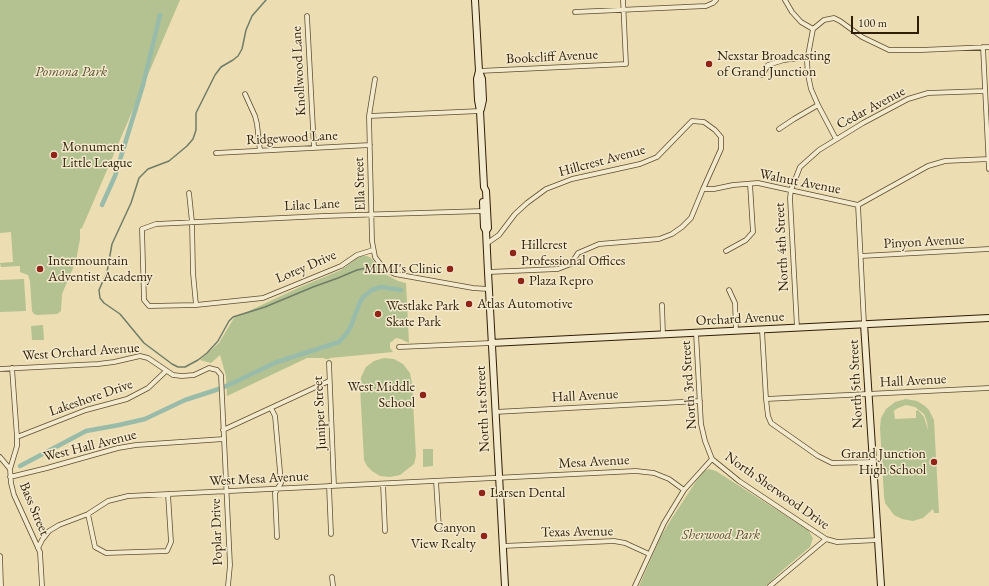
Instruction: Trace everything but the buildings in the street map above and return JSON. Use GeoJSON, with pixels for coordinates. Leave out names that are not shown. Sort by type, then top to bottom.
{"type":"FeatureCollection","features":[{"type":"Feature","properties":{"kind":"street","name":"North 1st Street"},"geometry":{"type":"LineString","coordinates":[[475,0],[479,71],[482,79],[483,100],[480,111],[488,228],[486,231],[488,289],[505,586]]}},
{"type":"Feature","properties":{"kind":"street"},"geometry":{"type":"LineString","coordinates":[[623,0],[623,9]]}},
{"type":"Feature","properties":{"kind":"street"},"geometry":{"type":"LineString","coordinates":[[575,12],[706,6],[714,3],[716,0]]}},
{"type":"Feature","properties":{"kind":"street"},"geometry":{"type":"LineString","coordinates":[[785,0],[796,17],[801,22],[813,29]]}},
{"type":"Feature","properties":{"kind":"street","name":"Bookcliff Avenue"},"geometry":{"type":"LineString","coordinates":[[479,71],[626,64],[623,9]]}},
{"type":"Feature","properties":{"kind":"street","name":"Knollwood Lane"},"geometry":{"type":"LineString","coordinates":[[307,16],[314,148]]}},
{"type":"Feature","properties":{"kind":"street"},"geometry":{"type":"LineString","coordinates":[[836,139],[811,89],[808,75],[808,57],[813,29],[824,20],[834,18],[862,37],[889,50],[989,47]]}},
{"type":"Feature","properties":{"kind":"street"},"geometry":{"type":"LineString","coordinates":[[983,47],[989,169]]}},
{"type":"Feature","properties":{"kind":"street"},"geometry":{"type":"LineString","coordinates":[[762,75],[768,65],[784,60],[808,57]]}},
{"type":"Feature","properties":{"kind":"street","name":"Ella Street"},"geometry":{"type":"LineString","coordinates":[[373,250],[369,116],[375,79]]}},
{"type":"Feature","properties":{"kind":"street","name":"Cedar Avenue"},"geometry":{"type":"LineString","coordinates":[[791,190],[800,167],[819,150],[908,99],[928,93],[985,91]]}},
{"type":"Feature","properties":{"kind":"street"},"geometry":{"type":"LineString","coordinates":[[245,94],[258,124],[260,151]]}},
{"type":"Feature","properties":{"kind":"street"},"geometry":{"type":"LineString","coordinates":[[779,129],[818,105]]}},
{"type":"Feature","properties":{"kind":"street"},"geometry":{"type":"LineString","coordinates":[[369,116],[480,111]]}},
{"type":"Feature","properties":{"kind":"street","name":"Hillcrest Avenue"},"geometry":{"type":"LineString","coordinates":[[486,244],[499,235],[527,203],[546,189],[572,179],[640,164],[657,157],[692,121],[704,122],[715,130],[721,137],[721,149],[703,190]]}},
{"type":"Feature","properties":{"kind":"street","name":"Ridgewood Lane"},"geometry":{"type":"LineString","coordinates":[[216,153],[370,145]]}},
{"type":"Feature","properties":{"kind":"street","name":"Walnut Avenue"},"geometry":{"type":"LineString","coordinates":[[703,190],[758,183],[858,205],[928,166],[946,161],[989,159]]}},
{"type":"Feature","properties":{"kind":"street"},"geometry":{"type":"LineString","coordinates":[[726,251],[746,240],[753,232],[750,184]]}},
{"type":"Feature","properties":{"kind":"street","name":"North 1st Street"},"geometry":{"type":"LineString","coordinates":[[484,187],[482,192],[484,227],[486,231]]}},
{"type":"Feature","properties":{"kind":"street"},"geometry":{"type":"LineString","coordinates":[[488,272],[558,269],[571,264],[578,253],[599,244],[659,239],[682,228],[691,218],[703,190]]}},
{"type":"Feature","properties":{"kind":"street","name":"North 4th Street"},"geometry":{"type":"LineString","coordinates":[[791,190],[790,198],[797,328]]}},
{"type":"Feature","properties":{"kind":"street"},"geometry":{"type":"LineString","coordinates":[[189,193],[196,305]]}},
{"type":"Feature","properties":{"kind":"street","name":"North 5th Street"},"geometry":{"type":"LineString","coordinates":[[858,205],[868,394],[881,586]]}},
{"type":"Feature","properties":{"kind":"street","name":"Lilac Lane"},"geometry":{"type":"LineString","coordinates":[[144,300],[142,229],[156,224],[372,214],[483,211]]}},
{"type":"Feature","properties":{"kind":"street"},"geometry":{"type":"LineString","coordinates":[[373,250],[379,264],[384,269],[395,274],[473,288],[488,289]]}},
{"type":"Feature","properties":{"kind":"street","name":"Lorey Drive"},"geometry":{"type":"LineString","coordinates":[[144,300],[149,306],[196,305],[263,298],[341,266],[357,255],[373,250]]}},
{"type":"Feature","properties":{"kind":"street","name":"Pinyon Avenue"},"geometry":{"type":"LineString","coordinates":[[861,256],[989,250]]}},
{"type":"Feature","properties":{"kind":"street"},"geometry":{"type":"LineString","coordinates":[[729,290],[735,302],[736,331]]}},
{"type":"Feature","properties":{"kind":"street"},"geometry":{"type":"LineString","coordinates":[[662,305],[663,334]]}},
{"type":"Feature","properties":{"kind":"street","name":"Orchard Avenue"},"geometry":{"type":"LineString","coordinates":[[491,343],[989,318]]}},
{"type":"Feature","properties":{"kind":"street"},"geometry":{"type":"LineString","coordinates":[[762,330],[766,400],[768,416],[771,423],[818,456],[832,463],[873,462]]}},
{"type":"Feature","properties":{"kind":"street","name":"North 3rd Street"},"geometry":{"type":"LineString","coordinates":[[696,333],[701,424],[705,441],[712,459]]}},
{"type":"Feature","properties":{"kind":"street"},"geometry":{"type":"LineString","coordinates":[[399,347],[491,343]]}},
{"type":"Feature","properties":{"kind":"street","name":"West Orchard Avenue"},"geometry":{"type":"LineString","coordinates":[[0,369],[103,363],[140,356],[148,358],[173,375],[194,375],[209,368],[217,370],[221,375],[221,382]]}},
{"type":"Feature","properties":{"kind":"street","name":"Juniper Street"},"geometry":{"type":"LineString","coordinates":[[329,363],[334,486]]}},
{"type":"Feature","properties":{"kind":"street","name":"Bass Street"},"geometry":{"type":"LineString","coordinates":[[12,368],[17,446],[10,469],[10,477],[14,495],[41,557],[42,586]]}},
{"type":"Feature","properties":{"kind":"street","name":"Lakeshore Drive"},"geometry":{"type":"LineString","coordinates":[[17,437],[86,410],[127,399],[148,388],[166,371]]}},
{"type":"Feature","properties":{"kind":"street"},"geometry":{"type":"LineString","coordinates":[[223,430],[329,381]]}},
{"type":"Feature","properties":{"kind":"street","name":"Poplar Drive"},"geometry":{"type":"LineString","coordinates":[[221,382],[230,565],[228,586]]}},
{"type":"Feature","properties":{"kind":"street","name":"Hall Avenue"},"geometry":{"type":"LineString","coordinates":[[766,400],[989,388]]}},
{"type":"Feature","properties":{"kind":"street","name":"Hall Avenue"},"geometry":{"type":"LineString","coordinates":[[495,412],[700,401]]}},
{"type":"Feature","properties":{"kind":"street"},"geometry":{"type":"LineString","coordinates":[[271,408],[275,416],[281,483],[275,493],[277,537]]}},
{"type":"Feature","properties":{"kind":"street","name":"West Hall Avenue"},"geometry":{"type":"LineString","coordinates":[[10,477],[118,448],[136,445],[224,439]]}},
{"type":"Feature","properties":{"kind":"street"},"geometry":{"type":"LineString","coordinates":[[0,458],[10,469]]}},
{"type":"Feature","properties":{"kind":"street"},"geometry":{"type":"LineString","coordinates":[[635,586],[648,554],[664,523],[684,490],[712,459]]}},
{"type":"Feature","properties":{"kind":"street","name":"North Sherwood Drive"},"geometry":{"type":"LineString","coordinates":[[712,459],[739,481],[826,540],[837,542],[878,540]]}},
{"type":"Feature","properties":{"kind":"street","name":"Mesa Avenue"},"geometry":{"type":"LineString","coordinates":[[499,478],[636,471],[654,473],[669,479],[684,490]]}},
{"type":"Feature","properties":{"kind":"street","name":"West Mesa Avenue"},"geometry":{"type":"LineString","coordinates":[[38,548],[49,531],[59,525],[88,514],[100,505],[118,498],[168,494],[499,478]]}},
{"type":"Feature","properties":{"kind":"street"},"geometry":{"type":"LineString","coordinates":[[436,481],[439,528]]}},
{"type":"Feature","properties":{"kind":"street"},"geometry":{"type":"LineString","coordinates":[[383,484],[385,531]]}},
{"type":"Feature","properties":{"kind":"street"},"geometry":{"type":"LineString","coordinates":[[329,486],[331,534]]}},
{"type":"Feature","properties":{"kind":"street"},"geometry":{"type":"LineString","coordinates":[[88,514],[95,547],[106,553],[167,550],[171,542],[168,494]]}},
{"type":"Feature","properties":{"kind":"street"},"geometry":{"type":"LineString","coordinates":[[770,586],[826,540]]}},
{"type":"Feature","properties":{"kind":"street","name":"Texas Avenue"},"geometry":{"type":"LineString","coordinates":[[503,546],[614,541],[625,543],[648,554]]}},
{"type":"Feature","properties":{"kind":"street"},"geometry":{"type":"LineString","coordinates":[[0,556],[2,586]]}},
{"type":"Feature","properties":{"kind":"street"},"geometry":{"type":"LineString","coordinates":[[332,577],[333,586]]}},
{"type":"Feature","properties":{"kind":"green space","name":"Pomona Park"},"geometry":{"type":"Polygon","coordinates":[[[0,0],[180,0],[89,212],[82,228],[80,229],[80,239],[76,261],[62,294],[61,311],[57,314],[34,314],[32,311],[30,281],[28,275],[20,272],[20,266],[1,267],[0,263],[13,262],[11,232],[0,233],[0,0]]]}},
{"type":"Feature","properties":{"kind":"green space"},"geometry":{"type":"Polygon","coordinates":[[[360,256],[367,256],[371,258],[383,273],[398,281],[406,283],[409,343],[396,338],[390,343],[390,348],[393,352],[329,359],[307,358],[227,396],[226,376],[220,355],[211,363],[200,360],[219,343],[234,318],[341,270],[360,256]]]}},
{"type":"Feature","properties":{"kind":"green space"},"geometry":{"type":"Polygon","coordinates":[[[24,279],[26,311],[0,312],[0,280],[24,279]]]}},
{"type":"Feature","properties":{"kind":"green space"},"geometry":{"type":"Polygon","coordinates":[[[43,325],[44,340],[32,340],[31,326],[43,325]]]}},
{"type":"Feature","properties":{"kind":"green space"},"geometry":{"type":"Polygon","coordinates":[[[384,358],[394,359],[403,364],[410,373],[412,383],[416,456],[414,464],[400,475],[390,477],[380,476],[372,471],[364,460],[360,387],[361,377],[366,367],[374,361],[384,358]]]}},
{"type":"Feature","properties":{"kind":"green space"},"geometry":{"type":"Polygon","coordinates":[[[906,399],[917,401],[929,410],[934,420],[939,513],[934,513],[933,509],[923,518],[913,521],[902,519],[894,515],[885,503],[880,428],[881,418],[886,409],[895,402],[906,399]],[[906,405],[898,408],[892,412],[894,411],[895,419],[916,418],[916,411],[918,410],[924,417],[928,430],[924,414],[915,407],[906,405]]]}},
{"type":"Feature","properties":{"kind":"green space"},"geometry":{"type":"Polygon","coordinates":[[[423,449],[433,449],[433,466],[423,467],[423,449]]]}},
{"type":"Feature","properties":{"kind":"green space","name":"Sherwood Park"},"geometry":{"type":"Polygon","coordinates":[[[709,469],[716,471],[808,530],[813,538],[810,547],[766,586],[639,586],[661,536],[695,483],[704,471],[709,469]]]}},
{"type":"Feature","properties":{"kind":"waterway"},"geometry":{"type":"LineString","coordinates":[[266,0],[252,16],[246,30],[242,49],[238,56],[221,67],[215,75],[196,113],[196,130],[193,139],[169,161],[148,169],[139,178],[131,203],[112,244],[107,272],[99,290],[100,298],[104,303],[120,314],[144,343],[172,364],[178,367],[185,367],[207,353],[218,341],[229,321],[233,317],[265,307],[357,270],[371,267]]}},
{"type":"Feature","properties":{"kind":"waterway"},"geometry":{"type":"LineString","coordinates":[[102,205],[115,176],[143,85],[160,15]]}},
{"type":"Feature","properties":{"kind":"waterway"},"geometry":{"type":"LineString","coordinates":[[20,466],[86,431],[145,419],[185,400],[222,388],[277,362],[339,342],[351,326],[363,297],[372,290],[381,287],[401,290]]}},
{"type":"Feature","properties":{"kind":"place","name":"Nexstar Broadcasting of Grand Junction"},"geometry":{"type":"Point","coordinates":[709,64]}},
{"type":"Feature","properties":{"kind":"place","name":"Monument Little League"},"geometry":{"type":"Point","coordinates":[54,155]}},
{"type":"Feature","properties":{"kind":"place","name":"Hillcrest Professional Offices"},"geometry":{"type":"Point","coordinates":[513,253]}},
{"type":"Feature","properties":{"kind":"place","name":"Intermountain Adventist Academy"},"geometry":{"type":"Point","coordinates":[40,269]}},
{"type":"Feature","properties":{"kind":"place","name":"MIMI's Clinic"},"geometry":{"type":"Point","coordinates":[450,269]}},
{"type":"Feature","properties":{"kind":"place","name":"Plaza Repro"},"geometry":{"type":"Point","coordinates":[521,281]}},
{"type":"Feature","properties":{"kind":"place","name":"Atlas Automotive"},"geometry":{"type":"Point","coordinates":[469,304]}},
{"type":"Feature","properties":{"kind":"place","name":"Westlake Park Skate Park"},"geometry":{"type":"Point","coordinates":[378,314]}},
{"type":"Feature","properties":{"kind":"place","name":"West Middle School"},"geometry":{"type":"Point","coordinates":[423,395]}},
{"type":"Feature","properties":{"kind":"place","name":"Grand Junction High School"},"geometry":{"type":"Point","coordinates":[934,462]}},
{"type":"Feature","properties":{"kind":"place","name":"Larsen Dental"},"geometry":{"type":"Point","coordinates":[482,493]}},
{"type":"Feature","properties":{"kind":"place","name":"Canyon View Realty"},"geometry":{"type":"Point","coordinates":[484,536]}}]}
